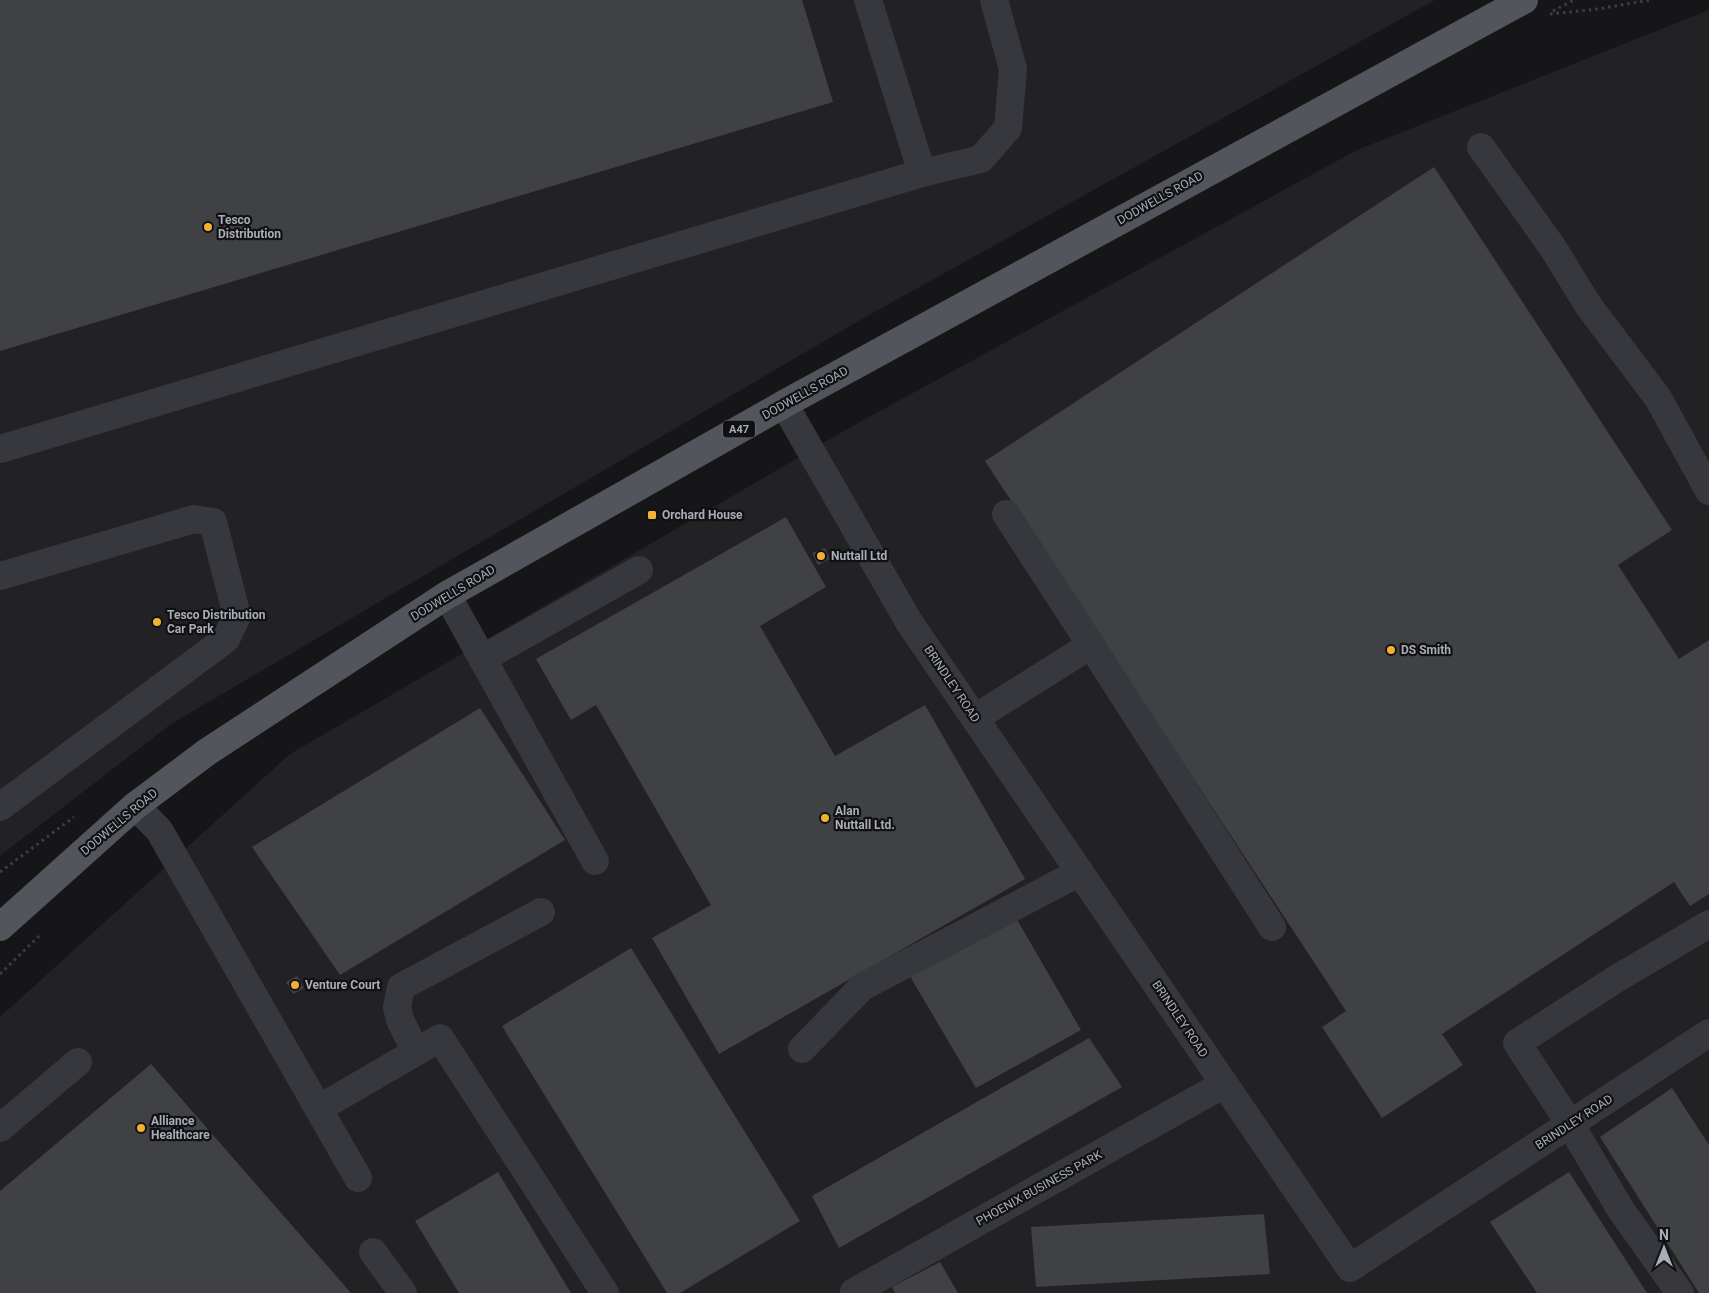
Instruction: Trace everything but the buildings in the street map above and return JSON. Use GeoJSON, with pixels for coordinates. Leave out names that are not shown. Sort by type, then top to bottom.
{"type":"FeatureCollection","features":[{"type":"Feature","properties":{"kind":"main road","name":"DODWELLS ROAD"},"geometry":{"type":"LineString","coordinates":[[0,927],[135,806],[207,752],[447,595],[784,404],[1524,0]]}},
{"type":"Feature","properties":{"kind":"street"},"geometry":{"type":"LineString","coordinates":[[868,0],[922,173]]}},
{"type":"Feature","properties":{"kind":"street"},"geometry":{"type":"LineString","coordinates":[[0,449],[922,173],[980,160],[1008,128],[1014,69],[994,0]]}},
{"type":"Feature","properties":{"kind":"street"},"geometry":{"type":"LineString","coordinates":[[1481,147],[1553,248],[1588,305],[1658,398],[1709,491]]}},
{"type":"Feature","properties":{"kind":"street","name":"BRINDLEY ROAD"},"geometry":{"type":"LineString","coordinates":[[784,404],[909,622],[1350,1268],[1709,1033]]}},
{"type":"Feature","properties":{"kind":"street"},"geometry":{"type":"LineString","coordinates":[[1006,514],[1272,927]]}},
{"type":"Feature","properties":{"kind":"street"},"geometry":{"type":"LineString","coordinates":[[0,576],[194,519],[213,522],[237,616],[226,639],[0,807]]}},
{"type":"Feature","properties":{"kind":"street"},"geometry":{"type":"LineString","coordinates":[[482,659],[639,570]]}},
{"type":"Feature","properties":{"kind":"street"},"geometry":{"type":"LineString","coordinates":[[447,595],[595,861]]}},
{"type":"Feature","properties":{"kind":"street"},"geometry":{"type":"LineString","coordinates":[[975,718],[1091,645]]}},
{"type":"Feature","properties":{"kind":"street"},"geometry":{"type":"LineString","coordinates":[[135,806],[159,830],[358,1178]]}},
{"type":"Feature","properties":{"kind":"street"},"geometry":{"type":"LineString","coordinates":[[802,1050],[862,987],[1080,872]]}},
{"type":"Feature","properties":{"kind":"street"},"geometry":{"type":"LineString","coordinates":[[416,1052],[400,1020],[397,1006],[401,988],[541,912]]}},
{"type":"Feature","properties":{"kind":"street"},"geometry":{"type":"LineString","coordinates":[[1680,1293],[1621,1210],[1570,1124],[1517,1043],[1616,979],[1709,924]]}},
{"type":"Feature","properties":{"kind":"street"},"geometry":{"type":"LineString","coordinates":[[318,1109],[440,1038],[605,1293]]}},
{"type":"Feature","properties":{"kind":"street"},"geometry":{"type":"LineString","coordinates":[[0,1128],[78,1062]]}},
{"type":"Feature","properties":{"kind":"street","name":"PHOENIX BUSINESS PARK"},"geometry":{"type":"LineString","coordinates":[[854,1292],[1224,1084]]}},
{"type":"Feature","properties":{"kind":"street"},"geometry":{"type":"LineString","coordinates":[[373,1252],[403,1293]]}},
{"type":"Feature","properties":{"kind":"path"},"geometry":{"type":"LineString","coordinates":[[1546,15],[1650,0]]}},
{"type":"Feature","properties":{"kind":"path"},"geometry":{"type":"LineString","coordinates":[[0,974],[43,932]]}},
{"type":"Feature","properties":{"kind":"shaded area"},"geometry":{"type":"Polygon","coordinates":[[[0,0],[1435,0],[862,319],[171,724],[0,856],[0,0]]]}},
{"type":"Feature","properties":{"kind":"shaded area"},"geometry":{"type":"Polygon","coordinates":[[[1709,10],[1709,1293],[0,1293],[0,1017],[290,754],[849,428],[1357,150],[1709,10]]]}},
{"type":"Feature","properties":{"kind":"place","name":"Tesco Distribution"},"geometry":{"type":"Point","coordinates":[208,227]}},
{"type":"Feature","properties":{"kind":"place","name":"Orchard House"},"geometry":{"type":"Point","coordinates":[652,515]}},
{"type":"Feature","properties":{"kind":"place","name":"Nuttall Ltd"},"geometry":{"type":"Point","coordinates":[821,556]}},
{"type":"Feature","properties":{"kind":"place","name":"Tesco Distribution Car Park"},"geometry":{"type":"Point","coordinates":[157,622]}},
{"type":"Feature","properties":{"kind":"place","name":"DS Smith"},"geometry":{"type":"Point","coordinates":[1391,650]}},
{"type":"Feature","properties":{"kind":"place","name":"Alan Nuttall Ltd."},"geometry":{"type":"Point","coordinates":[825,818]}},
{"type":"Feature","properties":{"kind":"place","name":"Venture Court"},"geometry":{"type":"Point","coordinates":[295,985]}},
{"type":"Feature","properties":{"kind":"place","name":"Alliance Healthcare"},"geometry":{"type":"Point","coordinates":[141,1128]}}]}
